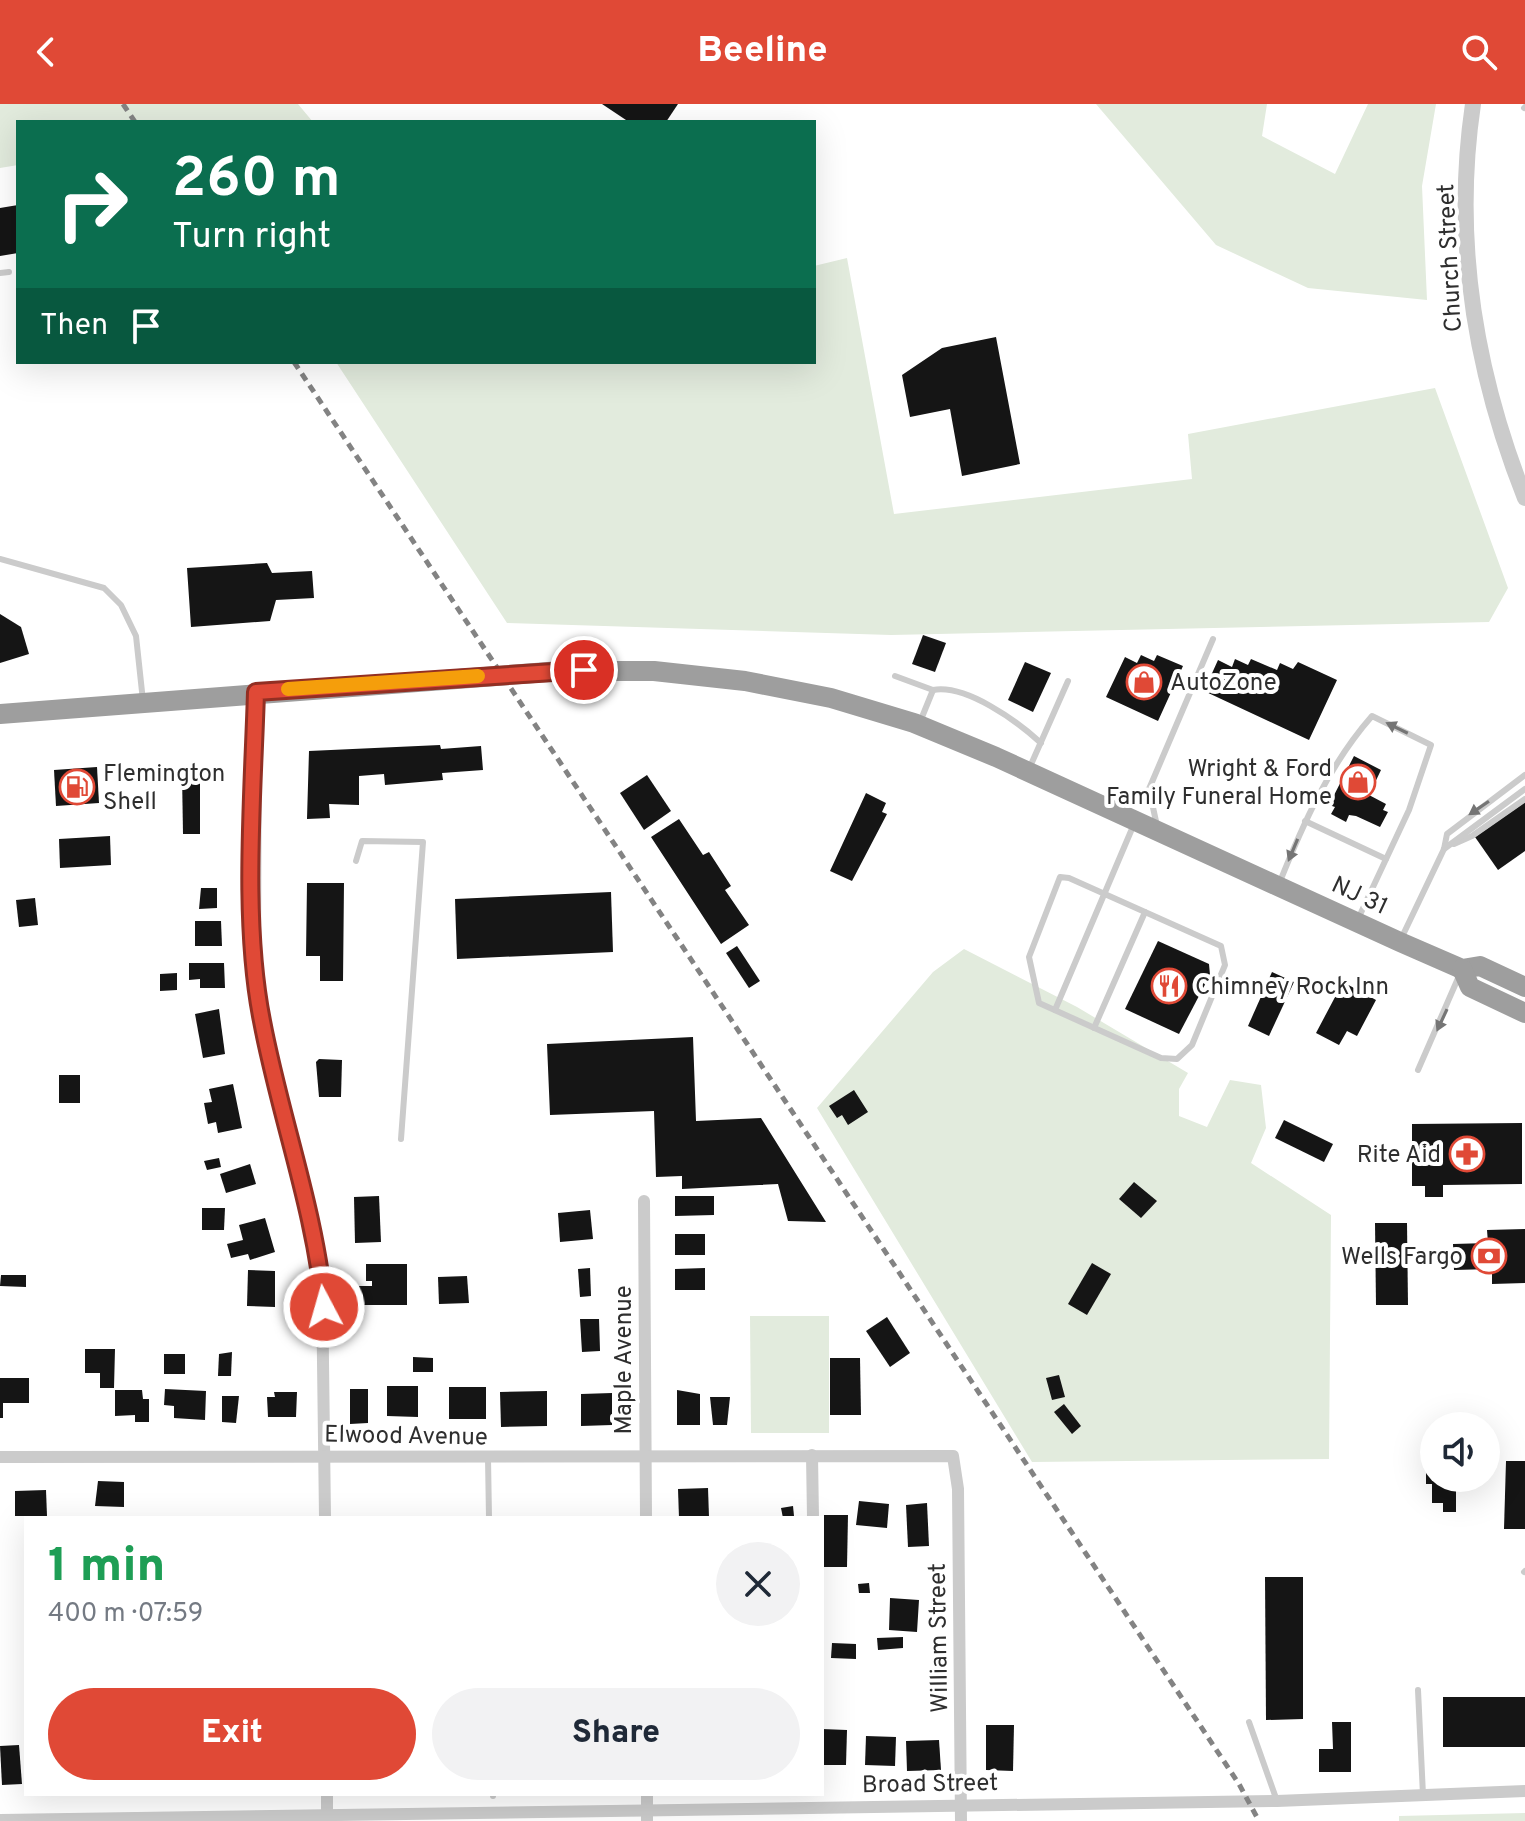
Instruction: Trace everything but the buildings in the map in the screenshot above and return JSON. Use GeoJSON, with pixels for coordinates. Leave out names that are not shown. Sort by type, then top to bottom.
{"type":"FeatureCollection","features":[{"type":"Feature","properties":{"kind":"highway","name":"NJ 31"},"geometry":{"type":"LineString","coordinates":[[0,714],[514,673],[654,671],[788,688],[919,725],[1462,969],[1480,966],[1525,987]]}},
{"type":"Feature","properties":{"kind":"highway","name":"NJ 31"},"geometry":{"type":"LineString","coordinates":[[1462,969],[1470,987],[1525,1013]]}},
{"type":"Feature","properties":{"kind":"street","name":"Church Street"},"geometry":{"type":"LineString","coordinates":[[1473,104],[1466,199],[1473,316],[1493,407],[1525,498]]}},
{"type":"Feature","properties":{"kind":"street"},"geometry":{"type":"LineString","coordinates":[[256,692],[255,970],[261,1019],[317,1247],[324,1307],[325,1516]]}},
{"type":"Feature","properties":{"kind":"street","name":"Maple Avenue"},"geometry":{"type":"LineString","coordinates":[[644,1201],[646,1516]]}},
{"type":"Feature","properties":{"kind":"street"},"geometry":{"type":"LineString","coordinates":[[812,1455],[813,1516]]}},
{"type":"Feature","properties":{"kind":"street","name":"Elwood Avenue"},"geometry":{"type":"LineString","coordinates":[[0,1457],[953,1456]]}},
{"type":"Feature","properties":{"kind":"street","name":"William Street"},"geometry":{"type":"LineString","coordinates":[[953,1456],[958,1489],[961,1821]]}},
{"type":"Feature","properties":{"kind":"street","name":"Broad Street"},"geometry":{"type":"LineString","coordinates":[[0,1820],[647,1815],[961,1805],[1277,1801],[1525,1791]]}},
{"type":"Feature","properties":{"kind":"street"},"geometry":{"type":"LineString","coordinates":[[327,1796],[327,1817]]}},
{"type":"Feature","properties":{"kind":"lane"},"geometry":{"type":"LineString","coordinates":[[0,273],[9,272]]}},
{"type":"Feature","properties":{"kind":"lane"},"geometry":{"type":"LineString","coordinates":[[0,559],[104,588],[121,605],[136,636],[143,701]]}},
{"type":"Feature","properties":{"kind":"lane"},"geometry":{"type":"LineString","coordinates":[[1116,812],[1149,789],[1213,639]]}},
{"type":"Feature","properties":{"kind":"lane"},"geometry":{"type":"LineString","coordinates":[[895,676],[933,690],[949,687],[1018,723],[1041,743]]}},
{"type":"Feature","properties":{"kind":"lane"},"geometry":{"type":"LineString","coordinates":[[1028,772],[1068,681]]}},
{"type":"Feature","properties":{"kind":"lane"},"geometry":{"type":"LineString","coordinates":[[919,725],[933,690]]}},
{"type":"Feature","properties":{"kind":"lane"},"geometry":{"type":"LineString","coordinates":[[1278,887],[1305,821],[1344,750],[1372,716],[1431,745],[1409,810],[1356,922]]}},
{"type":"Feature","properties":{"kind":"lane"},"geometry":{"type":"LineString","coordinates":[[1400,942],[1444,849],[1447,834],[1525,775]]}},
{"type":"Feature","properties":{"kind":"lane"},"geometry":{"type":"LineString","coordinates":[[1149,789],[1157,830]]}},
{"type":"Feature","properties":{"kind":"lane"},"geometry":{"type":"LineString","coordinates":[[1444,849],[1525,789]]}},
{"type":"Feature","properties":{"kind":"lane"},"geometry":{"type":"LineString","coordinates":[[1444,849],[1472,836],[1525,799]]}},
{"type":"Feature","properties":{"kind":"lane"},"geometry":{"type":"LineString","coordinates":[[1055,1010],[1135,821]]}},
{"type":"Feature","properties":{"kind":"lane"},"geometry":{"type":"LineString","coordinates":[[1305,821],[1386,859]]}},
{"type":"Feature","properties":{"kind":"lane"},"geometry":{"type":"LineString","coordinates":[[356,861],[362,841],[423,842],[401,1139]]}},
{"type":"Feature","properties":{"kind":"lane"},"geometry":{"type":"LineString","coordinates":[[1060,877],[1145,912],[1221,946],[1225,965],[1192,1045],[1177,1059],[1161,1058],[1039,1003],[1029,957],[1060,877]]}},
{"type":"Feature","properties":{"kind":"lane"},"geometry":{"type":"LineString","coordinates":[[1094,1028],[1145,912]]}},
{"type":"Feature","properties":{"kind":"lane"},"geometry":{"type":"LineString","coordinates":[[1418,1070],[1462,969]]}},
{"type":"Feature","properties":{"kind":"lane"},"geometry":{"type":"LineString","coordinates":[[488,1458],[489,1516]]}},
{"type":"Feature","properties":{"kind":"lane"},"geometry":{"type":"LineString","coordinates":[[1418,1690],[1423,1795]]}},
{"type":"Feature","properties":{"kind":"lane"},"geometry":{"type":"LineString","coordinates":[[1249,1722],[1277,1801]]}},
{"type":"Feature","properties":{"kind":"shaded area"},"geometry":{"type":"Polygon","coordinates":[[[0,104],[298,104],[311,120],[16,120],[16,165],[0,168],[0,104]]]}},
{"type":"Feature","properties":{"kind":"shaded area"},"geometry":{"type":"Polygon","coordinates":[[[1096,104],[1267,104],[1262,136],[1335,174],[1368,104],[1436,104],[1422,186],[1427,300],[1308,288],[1216,245],[1096,104]]]}},
{"type":"Feature","properties":{"kind":"shaded area"},"geometry":{"type":"Polygon","coordinates":[[[847,258],[894,514],[1192,479],[1188,434],[1435,388],[1508,588],[1489,622],[891,635],[507,623],[337,364],[816,364],[816,266],[847,258]]]}},
{"type":"Feature","properties":{"kind":"shaded area"},"geometry":{"type":"Polygon","coordinates":[[[964,949],[1077,1007],[1188,1073],[1179,1089],[1179,1116],[1207,1127],[1230,1080],[1261,1085],[1266,1128],[1251,1163],[1331,1215],[1329,1459],[1032,1462],[817,1108],[933,972],[964,949]]]}},
{"type":"Feature","properties":{"kind":"shaded area"},"geometry":{"type":"Polygon","coordinates":[[[750,1316],[829,1316],[829,1433],[751,1433],[750,1316]]]}},
{"type":"Feature","properties":{"kind":"shaded area"},"geometry":{"type":"Polygon","coordinates":[[[1525,1813],[1525,1821],[1399,1821],[1399,1816],[1525,1813]]]}},
{"type":"Feature","properties":{"kind":"railway"},"geometry":{"type":"LineString","coordinates":[[123,104],[134,120]]}},
{"type":"Feature","properties":{"kind":"railway"},"geometry":{"type":"LineString","coordinates":[[295,364],[1239,1784],[1259,1821]]}},
{"type":"Feature","properties":{"kind":"slow traffic"},"geometry":{"type":"LineString","coordinates":[[288,689],[478,676]]}},
{"type":"Feature","properties":{"kind":"place","name":"AutoZone"},"geometry":{"type":"Point","coordinates":[1144,682]}},
{"type":"Feature","properties":{"kind":"place","name":"Wright & Ford Family Funeral Home"},"geometry":{"type":"Point","coordinates":[1358,782]}},
{"type":"Feature","properties":{"kind":"place","name":"Flemington Shell"},"geometry":{"type":"Point","coordinates":[77,787]}},
{"type":"Feature","properties":{"kind":"place","name":"Chimney Rock Inn"},"geometry":{"type":"Point","coordinates":[1169,986]}},
{"type":"Feature","properties":{"kind":"place","name":"Rite Aid"},"geometry":{"type":"Point","coordinates":[1467,1154]}},
{"type":"Feature","properties":{"kind":"place","name":"Wells Fargo"},"geometry":{"type":"Point","coordinates":[1489,1256]}},
{"type":"Feature","properties":{"kind":"route"},"geometry":{"type":"LineString","coordinates":[[324,1307],[317,1247],[261,1019],[255,970],[256,692],[584,670]]}}]}
